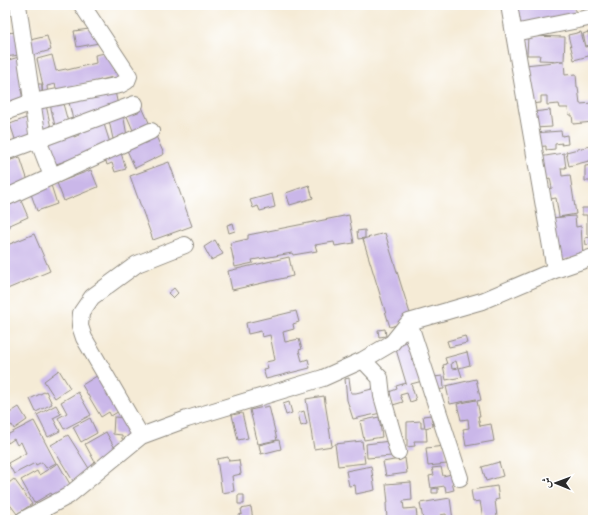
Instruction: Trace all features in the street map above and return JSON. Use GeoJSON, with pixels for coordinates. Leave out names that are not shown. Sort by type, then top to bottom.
{"type":"FeatureCollection","features":[{"type":"Feature","properties":{"kind":"street"},"geometry":{"type":"LineString","coordinates":[[18,5],[38,140],[52,176]]}},
{"type":"Feature","properties":{"kind":"street"},"geometry":{"type":"LineString","coordinates":[[5,112],[32,102],[120,85],[127,81],[129,76],[82,5]]}},
{"type":"Feature","properties":{"kind":"street"},"geometry":{"type":"LineString","coordinates":[[509,5],[555,270]]}},
{"type":"Feature","properties":{"kind":"street"},"geometry":{"type":"LineString","coordinates":[[514,33],[593,17]]}},
{"type":"Feature","properties":{"kind":"street"},"geometry":{"type":"LineString","coordinates":[[5,152],[135,104]]}},
{"type":"Feature","properties":{"kind":"street"},"geometry":{"type":"LineString","coordinates":[[5,198],[151,131]]}},
{"type":"Feature","properties":{"kind":"street"},"geometry":{"type":"LineString","coordinates":[[142,436],[84,338],[80,326],[81,313],[92,297],[137,264],[185,245]]}},
{"type":"Feature","properties":{"kind":"street"},"geometry":{"type":"LineString","coordinates":[[23,520],[68,496],[142,436],[187,419],[323,378],[363,360],[392,343],[409,322],[482,301],[555,270],[593,257]]}},
{"type":"Feature","properties":{"kind":"street"},"geometry":{"type":"LineString","coordinates":[[409,322],[460,478]]}},
{"type":"Feature","properties":{"kind":"street"},"geometry":{"type":"LineString","coordinates":[[363,360],[380,378],[382,396],[398,452]]}},
{"type":"Feature","properties":{"kind":"building"},"geometry":{"type":"Polygon","coordinates":[[[5,5],[11,5],[11,15],[5,16],[5,5]]]}},
{"type":"Feature","properties":{"kind":"building"},"geometry":{"type":"Polygon","coordinates":[[[514,5],[574,5],[576,16],[519,30],[514,5]]]}},
{"type":"Feature","properties":{"kind":"building"},"geometry":{"type":"Polygon","coordinates":[[[97,28],[99,43],[77,47],[74,31],[97,28]]]}},
{"type":"Feature","properties":{"kind":"building"},"geometry":{"type":"Polygon","coordinates":[[[17,32],[20,55],[5,57],[5,33],[17,32]]]}},
{"type":"Feature","properties":{"kind":"building"},"geometry":{"type":"Polygon","coordinates":[[[581,32],[585,47],[590,46],[592,55],[574,60],[568,35],[581,32]]]}},
{"type":"Feature","properties":{"kind":"building"},"geometry":{"type":"Polygon","coordinates":[[[588,32],[591,45],[586,46],[583,34],[588,32]]]}},
{"type":"Feature","properties":{"kind":"building"},"geometry":{"type":"Polygon","coordinates":[[[47,36],[51,50],[30,56],[26,41],[47,36]]]}},
{"type":"Feature","properties":{"kind":"building"},"geometry":{"type":"Polygon","coordinates":[[[528,36],[565,37],[565,75],[576,74],[580,104],[593,103],[593,122],[573,124],[572,115],[569,115],[568,108],[560,108],[559,104],[547,105],[547,96],[541,96],[541,103],[528,104],[525,65],[563,61],[539,60],[540,55],[527,55],[528,36]]]}},
{"type":"Feature","properties":{"kind":"building"},"geometry":{"type":"Polygon","coordinates":[[[110,52],[115,73],[120,71],[123,81],[114,83],[113,77],[57,91],[55,84],[47,86],[48,96],[43,96],[43,86],[37,59],[52,55],[56,71],[67,70],[96,63],[95,55],[110,52]]]}},
{"type":"Feature","properties":{"kind":"building"},"geometry":{"type":"Polygon","coordinates":[[[19,57],[27,89],[21,90],[24,104],[5,108],[5,61],[19,57]]]}},
{"type":"Feature","properties":{"kind":"building"},"geometry":{"type":"Polygon","coordinates":[[[32,84],[42,84],[42,97],[32,84]]]}},
{"type":"Feature","properties":{"kind":"building"},"geometry":{"type":"Polygon","coordinates":[[[114,87],[119,110],[73,120],[68,98],[114,87]]]}},
{"type":"Feature","properties":{"kind":"building"},"geometry":{"type":"Polygon","coordinates":[[[62,100],[68,122],[55,126],[50,104],[62,100]]]}},
{"type":"Feature","properties":{"kind":"building"},"geometry":{"type":"Polygon","coordinates":[[[46,105],[51,128],[40,131],[34,108],[46,105]]]}},
{"type":"Feature","properties":{"kind":"building"},"geometry":{"type":"Polygon","coordinates":[[[142,107],[151,127],[135,135],[126,114],[142,107]]]}},
{"type":"Feature","properties":{"kind":"building"},"geometry":{"type":"Polygon","coordinates":[[[550,110],[552,127],[534,128],[533,112],[550,110]]]}},
{"type":"Feature","properties":{"kind":"building"},"geometry":{"type":"Polygon","coordinates":[[[123,113],[127,136],[113,139],[108,116],[123,113]]]}},
{"type":"Feature","properties":{"kind":"building"},"geometry":{"type":"Polygon","coordinates":[[[26,118],[29,127],[35,134],[17,145],[10,124],[26,118]]]}},
{"type":"Feature","properties":{"kind":"building"},"geometry":{"type":"Polygon","coordinates":[[[102,118],[111,146],[53,165],[45,140],[72,131],[74,137],[79,135],[77,130],[102,118]]]}},
{"type":"Feature","properties":{"kind":"building"},"geometry":{"type":"Polygon","coordinates":[[[561,131],[562,136],[567,135],[568,144],[555,144],[555,149],[546,150],[546,146],[535,147],[534,133],[561,131]]]}},
{"type":"Feature","properties":{"kind":"building"},"geometry":{"type":"Polygon","coordinates":[[[155,134],[164,154],[135,168],[126,148],[155,134]]]}},
{"type":"Feature","properties":{"kind":"building"},"geometry":{"type":"Polygon","coordinates":[[[590,146],[593,160],[569,166],[566,152],[590,146]]]}},
{"type":"Feature","properties":{"kind":"building"},"geometry":{"type":"Polygon","coordinates":[[[121,153],[126,169],[115,172],[112,163],[107,165],[105,158],[121,153]]]}},
{"type":"Feature","properties":{"kind":"building"},"geometry":{"type":"Polygon","coordinates":[[[564,153],[566,168],[561,168],[562,176],[570,175],[576,214],[559,217],[556,198],[550,199],[548,189],[552,188],[550,178],[543,180],[539,157],[564,153]]]}},
{"type":"Feature","properties":{"kind":"building"},"geometry":{"type":"Polygon","coordinates":[[[20,157],[29,184],[5,192],[5,162],[20,157]]]}},
{"type":"Feature","properties":{"kind":"building"},"geometry":{"type":"Polygon","coordinates":[[[169,162],[192,226],[153,240],[130,176],[169,162]]]}},
{"type":"Feature","properties":{"kind":"building"},"geometry":{"type":"Polygon","coordinates":[[[593,165],[593,181],[585,181],[585,166],[593,165]]]}},
{"type":"Feature","properties":{"kind":"building"},"geometry":{"type":"Polygon","coordinates":[[[91,170],[98,187],[64,201],[57,183],[91,170]]]}},
{"type":"Feature","properties":{"kind":"building"},"geometry":{"type":"Polygon","coordinates":[[[51,185],[57,204],[37,211],[30,191],[51,185]]]}},
{"type":"Feature","properties":{"kind":"building"},"geometry":{"type":"Polygon","coordinates":[[[309,185],[313,198],[290,205],[286,193],[309,185]]]}},
{"type":"Feature","properties":{"kind":"building"},"geometry":{"type":"Polygon","coordinates":[[[272,194],[275,207],[260,211],[258,206],[253,208],[250,200],[272,194]]]}},
{"type":"Feature","properties":{"kind":"building"},"geometry":{"type":"Polygon","coordinates":[[[19,196],[28,217],[10,225],[10,227],[5,229],[5,202],[19,196]]]}},
{"type":"Feature","properties":{"kind":"building"},"geometry":{"type":"Polygon","coordinates":[[[582,208],[593,208],[593,235],[587,235],[587,215],[582,215],[582,208]]]}},
{"type":"Feature","properties":{"kind":"building"},"geometry":{"type":"Polygon","coordinates":[[[349,215],[354,243],[335,246],[334,242],[315,245],[317,251],[293,255],[292,253],[252,260],[253,263],[235,267],[230,243],[248,239],[248,235],[349,215]]]}},
{"type":"Feature","properties":{"kind":"building"},"geometry":{"type":"Polygon","coordinates":[[[575,216],[576,227],[581,226],[583,257],[557,260],[550,218],[575,216]]]}},
{"type":"Feature","properties":{"kind":"building"},"geometry":{"type":"Polygon","coordinates":[[[233,223],[235,231],[229,233],[227,225],[233,223]]]}},
{"type":"Feature","properties":{"kind":"building"},"geometry":{"type":"Polygon","coordinates":[[[365,230],[365,238],[358,239],[357,231],[365,230]]]}},
{"type":"Feature","properties":{"kind":"building"},"geometry":{"type":"Polygon","coordinates":[[[385,233],[412,320],[390,327],[363,239],[385,233]]]}},
{"type":"Feature","properties":{"kind":"building"},"geometry":{"type":"Polygon","coordinates":[[[34,234],[50,271],[5,290],[5,246],[34,234]]]}},
{"type":"Feature","properties":{"kind":"building"},"geometry":{"type":"Polygon","coordinates":[[[590,237],[591,244],[586,245],[585,238],[590,237]]]}},
{"type":"Feature","properties":{"kind":"building"},"geometry":{"type":"Polygon","coordinates":[[[215,240],[223,254],[211,260],[204,247],[215,240]]]}},
{"type":"Feature","properties":{"kind":"building"},"geometry":{"type":"Polygon","coordinates":[[[289,257],[293,276],[232,290],[228,271],[289,257]]]}},
{"type":"Feature","properties":{"kind":"building"},"geometry":{"type":"Polygon","coordinates":[[[174,288],[178,293],[173,298],[168,293],[174,288]]]}},
{"type":"Feature","properties":{"kind":"building"},"geometry":{"type":"Polygon","coordinates":[[[296,311],[299,322],[293,324],[294,329],[283,332],[285,342],[299,339],[302,349],[299,350],[302,361],[308,359],[310,368],[266,379],[263,369],[268,368],[266,362],[275,360],[270,335],[262,337],[261,331],[248,334],[246,323],[296,311]]]}},
{"type":"Feature","properties":{"kind":"building"},"geometry":{"type":"Polygon","coordinates":[[[385,329],[386,336],[379,337],[378,330],[385,329]]]}},
{"type":"Feature","properties":{"kind":"building"},"geometry":{"type":"Polygon","coordinates":[[[465,336],[467,343],[449,347],[447,341],[465,336]]]}},
{"type":"Feature","properties":{"kind":"building"},"geometry":{"type":"Polygon","coordinates":[[[413,340],[426,380],[411,384],[416,400],[410,402],[407,393],[400,395],[403,402],[393,405],[389,392],[397,389],[396,386],[406,383],[395,346],[413,340]]]}},
{"type":"Feature","properties":{"kind":"building"},"geometry":{"type":"Polygon","coordinates":[[[467,352],[470,365],[459,368],[462,377],[446,380],[443,365],[447,364],[445,358],[467,352]],[[456,361],[451,363],[452,369],[458,368],[456,361]]]}},
{"type":"Feature","properties":{"kind":"building"},"geometry":{"type":"Polygon","coordinates":[[[59,370],[70,388],[55,398],[44,381],[59,370]]]}},
{"type":"Feature","properties":{"kind":"building"},"geometry":{"type":"Polygon","coordinates":[[[100,374],[121,410],[111,416],[109,412],[101,417],[82,385],[100,374]]]}},
{"type":"Feature","properties":{"kind":"building"},"geometry":{"type":"Polygon","coordinates":[[[443,376],[444,389],[434,390],[433,377],[443,376]]]}},
{"type":"Feature","properties":{"kind":"building"},"geometry":{"type":"Polygon","coordinates":[[[349,378],[351,393],[376,388],[381,413],[353,419],[347,400],[345,379],[349,378]]]}},
{"type":"Feature","properties":{"kind":"building"},"geometry":{"type":"Polygon","coordinates":[[[476,379],[481,400],[477,401],[480,426],[491,424],[494,441],[466,446],[463,429],[469,428],[468,419],[461,420],[457,404],[476,399],[450,404],[446,386],[476,379]]]}},
{"type":"Feature","properties":{"kind":"building"},"geometry":{"type":"Polygon","coordinates":[[[46,391],[52,404],[36,412],[30,399],[46,391]]]}},
{"type":"Feature","properties":{"kind":"building"},"geometry":{"type":"Polygon","coordinates":[[[78,392],[91,415],[64,429],[58,418],[67,413],[61,402],[78,392]]]}},
{"type":"Feature","properties":{"kind":"building"},"geometry":{"type":"Polygon","coordinates":[[[324,396],[332,446],[314,449],[306,399],[324,396]]]}},
{"type":"Feature","properties":{"kind":"building"},"geometry":{"type":"Polygon","coordinates":[[[289,402],[292,413],[286,415],[283,404],[289,402]]]}},
{"type":"Feature","properties":{"kind":"building"},"geometry":{"type":"Polygon","coordinates":[[[56,405],[61,414],[53,418],[60,431],[48,437],[37,415],[56,405]]]}},
{"type":"Feature","properties":{"kind":"building"},"geometry":{"type":"Polygon","coordinates":[[[269,406],[277,440],[258,444],[250,410],[269,406]]]}},
{"type":"Feature","properties":{"kind":"building"},"geometry":{"type":"Polygon","coordinates":[[[19,407],[27,420],[14,429],[12,425],[5,429],[5,416],[19,407]]]}},
{"type":"Feature","properties":{"kind":"building"},"geometry":{"type":"Polygon","coordinates":[[[304,411],[307,424],[301,426],[298,413],[304,411]]]}},
{"type":"Feature","properties":{"kind":"building"},"geometry":{"type":"Polygon","coordinates":[[[242,413],[248,438],[238,440],[232,415],[242,413]]]}},
{"type":"Feature","properties":{"kind":"building"},"geometry":{"type":"Polygon","coordinates":[[[431,415],[433,426],[425,428],[423,416],[431,415]]]}},
{"type":"Feature","properties":{"kind":"building"},"geometry":{"type":"Polygon","coordinates":[[[114,417],[128,418],[136,440],[122,439],[122,435],[113,434],[114,417]]]}},
{"type":"Feature","properties":{"kind":"building"},"geometry":{"type":"Polygon","coordinates":[[[379,417],[382,437],[364,440],[360,421],[379,417]]]}},
{"type":"Feature","properties":{"kind":"building"},"geometry":{"type":"Polygon","coordinates":[[[90,418],[97,433],[81,442],[73,427],[90,418]]]}},
{"type":"Feature","properties":{"kind":"building"},"geometry":{"type":"Polygon","coordinates":[[[34,421],[56,463],[46,468],[42,462],[36,465],[35,463],[14,474],[8,463],[26,453],[21,442],[17,445],[14,439],[8,443],[5,436],[34,421]]]}},
{"type":"Feature","properties":{"kind":"building"},"geometry":{"type":"Polygon","coordinates":[[[421,421],[421,428],[426,428],[427,441],[414,441],[415,446],[407,447],[407,422],[421,421]]]}},
{"type":"Feature","properties":{"kind":"building"},"geometry":{"type":"Polygon","coordinates":[[[106,432],[118,454],[97,466],[85,444],[106,432]]]}},
{"type":"Feature","properties":{"kind":"building"},"geometry":{"type":"Polygon","coordinates":[[[68,435],[90,470],[73,481],[51,445],[68,435]]]}},
{"type":"Feature","properties":{"kind":"building"},"geometry":{"type":"Polygon","coordinates":[[[279,440],[281,449],[261,454],[259,445],[279,440]]]}},
{"type":"Feature","properties":{"kind":"building"},"geometry":{"type":"Polygon","coordinates":[[[362,441],[365,463],[338,466],[335,444],[362,441]]]}},
{"type":"Feature","properties":{"kind":"building"},"geometry":{"type":"Polygon","coordinates":[[[390,441],[392,456],[367,458],[366,444],[390,441]]]}},
{"type":"Feature","properties":{"kind":"building"},"geometry":{"type":"Polygon","coordinates":[[[445,446],[447,464],[428,466],[426,448],[445,446]]]}},
{"type":"Feature","properties":{"kind":"building"},"geometry":{"type":"Polygon","coordinates":[[[228,457],[229,461],[239,460],[241,474],[232,476],[234,491],[222,493],[217,459],[228,457]]]}},
{"type":"Feature","properties":{"kind":"building"},"geometry":{"type":"Polygon","coordinates":[[[405,458],[407,473],[386,476],[383,462],[405,458]]]}},
{"type":"Feature","properties":{"kind":"building"},"geometry":{"type":"Polygon","coordinates":[[[499,462],[503,476],[486,481],[482,467],[499,462]]]}},
{"type":"Feature","properties":{"kind":"building"},"geometry":{"type":"Polygon","coordinates":[[[58,463],[71,486],[53,496],[51,493],[34,503],[21,480],[37,471],[39,475],[58,463]]]}},
{"type":"Feature","properties":{"kind":"building"},"geometry":{"type":"Polygon","coordinates":[[[371,466],[375,490],[356,494],[355,485],[349,486],[346,471],[371,466]]]}},
{"type":"Feature","properties":{"kind":"building"},"geometry":{"type":"Polygon","coordinates":[[[441,467],[443,476],[456,473],[458,481],[452,483],[454,490],[446,492],[445,486],[431,488],[429,476],[434,475],[432,468],[441,467]]]}},
{"type":"Feature","properties":{"kind":"building"},"geometry":{"type":"Polygon","coordinates":[[[14,479],[32,504],[17,514],[5,498],[5,486],[14,479]]]}},
{"type":"Feature","properties":{"kind":"building"},"geometry":{"type":"Polygon","coordinates":[[[411,482],[412,500],[403,501],[404,509],[416,508],[417,517],[411,518],[412,520],[387,520],[386,503],[388,503],[386,484],[411,482]]]}},
{"type":"Feature","properties":{"kind":"building"},"geometry":{"type":"Polygon","coordinates":[[[497,486],[499,499],[495,500],[497,517],[483,519],[480,501],[473,502],[471,490],[497,486]]]}},
{"type":"Feature","properties":{"kind":"building"},"geometry":{"type":"Polygon","coordinates":[[[438,488],[438,493],[432,493],[432,489],[438,488]]]}},
{"type":"Feature","properties":{"kind":"building"},"geometry":{"type":"Polygon","coordinates":[[[238,495],[244,495],[244,504],[238,504],[238,495]]]}},
{"type":"Feature","properties":{"kind":"building"},"geometry":{"type":"Polygon","coordinates":[[[450,498],[453,520],[447,520],[446,514],[440,515],[441,520],[423,520],[420,503],[450,498]]]}},
{"type":"Feature","properties":{"kind":"building"},"geometry":{"type":"Polygon","coordinates":[[[251,507],[253,520],[240,520],[239,515],[242,514],[241,509],[251,507]]]}}]}
